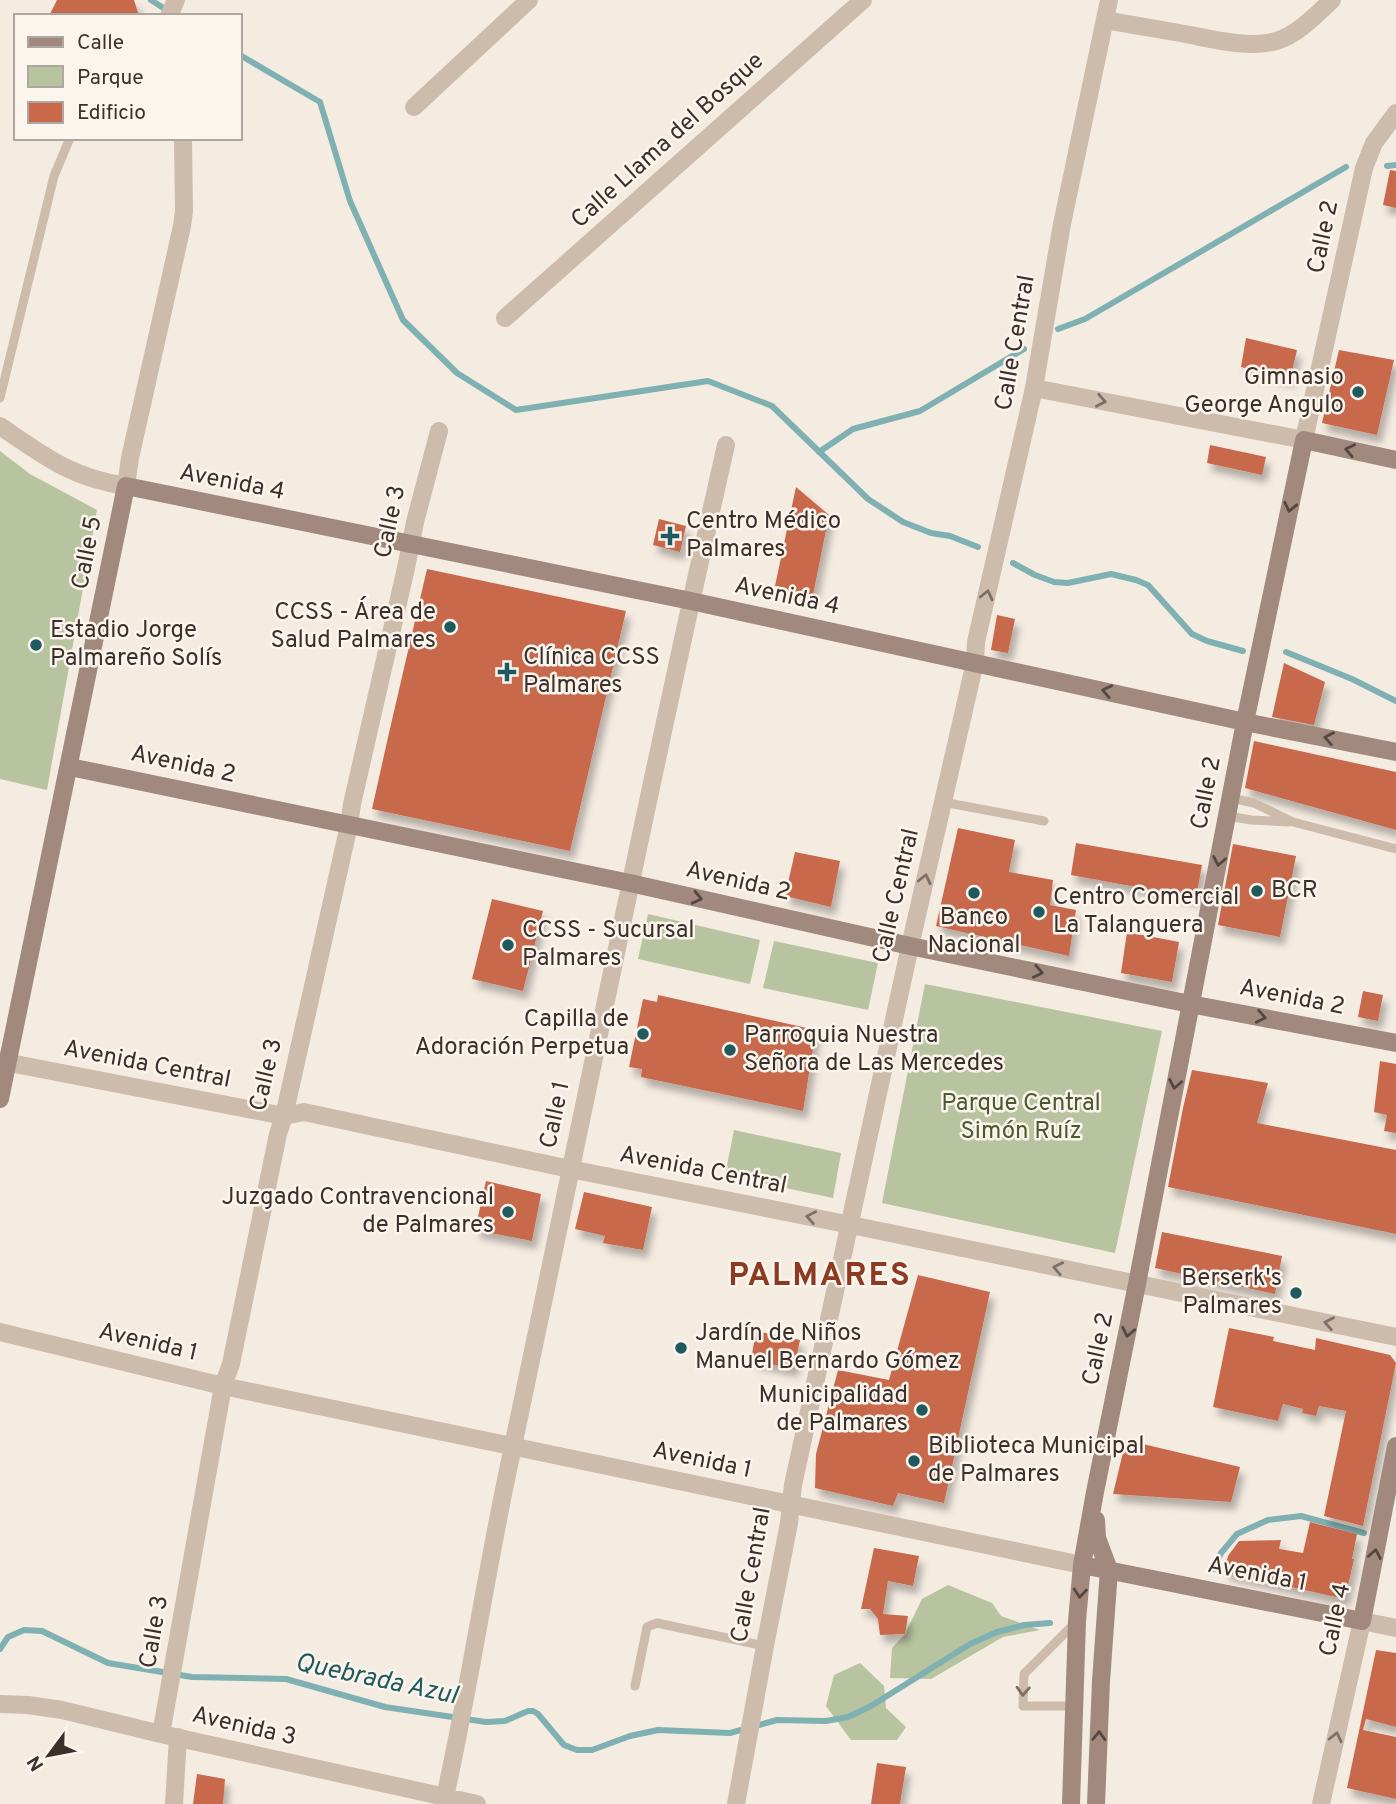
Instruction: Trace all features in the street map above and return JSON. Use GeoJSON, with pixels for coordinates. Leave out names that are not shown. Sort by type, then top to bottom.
{"type":"FeatureCollection","features":[{"type":"Feature","properties":{"kind":"main road"},"geometry":{"type":"LineString","coordinates":[[1304,440],[1396,460]]}},
{"type":"Feature","properties":{"kind":"main road","name":"Calle 2"},"geometry":{"type":"LineString","coordinates":[[1071,1804],[1077,1621],[1082,1565],[1245,722],[1304,440]]}},
{"type":"Feature","properties":{"kind":"main road","name":"Avenida 4"},"geometry":{"type":"LineString","coordinates":[[126,486],[691,601],[1245,722],[1396,752]]}},
{"type":"Feature","properties":{"kind":"main road","name":"Calle 5"},"geometry":{"type":"LineString","coordinates":[[0,1099],[4,1062],[70,767],[126,486]]}},
{"type":"Feature","properties":{"kind":"main road","name":"Avenida 2"},"geometry":{"type":"LineString","coordinates":[[70,767],[630,883],[910,946],[1396,1043]]}},
{"type":"Feature","properties":{"kind":"main road","name":"Calle 4"},"geometry":{"type":"LineString","coordinates":[[1362,1620],[1396,1446]]}},
{"type":"Feature","properties":{"kind":"main road","name":"Calle 2"},"geometry":{"type":"LineString","coordinates":[[1095,1492],[1097,1538],[1109,1570],[1096,1804]]}},
{"type":"Feature","properties":{"kind":"main road","name":"Avenida 1"},"geometry":{"type":"LineString","coordinates":[[1082,1565],[1362,1620]]}},
{"type":"Feature","properties":{"kind":"street"},"geometry":{"type":"LineString","coordinates":[[414,107],[530,0]]}},
{"type":"Feature","properties":{"kind":"street","name":"Calle Llama del Bosque"},"geometry":{"type":"LineString","coordinates":[[505,318],[863,0]]}},
{"type":"Feature","properties":{"kind":"street","name":"Calle Central"},"geometry":{"type":"LineString","coordinates":[[736,1804],[789,1523],[790,1504],[910,946],[975,662],[976,642],[1034,388],[1062,223],[1109,0]]}},
{"type":"Feature","properties":{"kind":"street"},"geometry":{"type":"LineString","coordinates":[[1105,20],[1227,42],[1258,43],[1276,41],[1292,33],[1332,0]]}},
{"type":"Feature","properties":{"kind":"street","name":"Calle 2"},"geometry":{"type":"LineString","coordinates":[[1304,440],[1364,168],[1374,143],[1396,113]]}},
{"type":"Feature","properties":{"kind":"street","name":"Calle 5"},"geometry":{"type":"LineString","coordinates":[[126,486],[182,226],[183,140]]}},
{"type":"Feature","properties":{"kind":"street"},"geometry":{"type":"LineString","coordinates":[[1034,388],[1304,440]]}},
{"type":"Feature","properties":{"kind":"street"},"geometry":{"type":"LineString","coordinates":[[0,426],[50,460],[81,476],[126,486]]}},
{"type":"Feature","properties":{"kind":"street","name":"Calle 3"},"geometry":{"type":"LineString","coordinates":[[174,1804],[169,1694],[223,1386],[231,1364],[278,1134],[407,568],[410,544],[439,431]]}},
{"type":"Feature","properties":{"kind":"street","name":"Calle 1"},"geometry":{"type":"LineString","coordinates":[[445,1797],[570,1170],[726,445]]}},
{"type":"Feature","properties":{"kind":"street","name":"Avenida Central"},"geometry":{"type":"LineString","coordinates":[[4,1062],[284,1116],[304,1112],[570,1170],[1396,1337]]}},
{"type":"Feature","properties":{"kind":"street","name":"Avenida 1"},"geometry":{"type":"LineString","coordinates":[[0,1332],[223,1386],[1082,1565]]}},
{"type":"Feature","properties":{"kind":"street","name":"Avenida 1"},"geometry":{"type":"LineString","coordinates":[[1362,1620],[1396,1628]]}},
{"type":"Feature","properties":{"kind":"street","name":"Calle 4"},"geometry":{"type":"LineString","coordinates":[[1321,1804],[1362,1620]]}},
{"type":"Feature","properties":{"kind":"street","name":"Avenida 3"},"geometry":{"type":"LineString","coordinates":[[0,1704],[62,1710],[477,1804]]}},
{"type":"Feature","properties":{"kind":"lane"},"geometry":{"type":"LineString","coordinates":[[0,398],[54,176],[69,140]]}},
{"type":"Feature","properties":{"kind":"lane"},"geometry":{"type":"LineString","coordinates":[[943,802],[1044,821]]}},
{"type":"Feature","properties":{"kind":"lane"},"geometry":{"type":"LineString","coordinates":[[1229,807],[1254,803],[1293,822],[1396,849]]}},
{"type":"Feature","properties":{"kind":"lane"},"geometry":{"type":"LineString","coordinates":[[1229,807],[1251,820],[1293,822]]}},
{"type":"Feature","properties":{"kind":"lane"},"geometry":{"type":"LineString","coordinates":[[1074,1706],[1023,1706],[1024,1674],[1077,1621]]}},
{"type":"Feature","properties":{"kind":"lane"},"geometry":{"type":"LineString","coordinates":[[635,1686],[647,1627],[657,1623],[765,1646]]}},
{"type":"Feature","properties":{"kind":"green space","name":"Estadio Jorge Palmareño Solís"},"geometry":{"type":"Polygon","coordinates":[[[0,451],[30,474],[97,510],[47,790],[0,779],[0,451]]]}},
{"type":"Feature","properties":{"kind":"green space"},"geometry":{"type":"Polygon","coordinates":[[[648,914],[760,940],[750,984],[638,959],[648,914]]]}},
{"type":"Feature","properties":{"kind":"green space"},"geometry":{"type":"Polygon","coordinates":[[[774,941],[878,963],[868,1010],[763,988],[774,941]]]}},
{"type":"Feature","properties":{"kind":"green space","name":"Parque Central Simón Ruíz"},"geometry":{"type":"Polygon","coordinates":[[[925,984],[1162,1031],[1115,1253],[882,1203],[925,984]]]}},
{"type":"Feature","properties":{"kind":"green space"},"geometry":{"type":"Polygon","coordinates":[[[734,1130],[841,1153],[833,1198],[725,1175],[734,1130]]]}},
{"type":"Feature","properties":{"kind":"green space"},"geometry":{"type":"Polygon","coordinates":[[[948,1585],[992,1603],[1001,1616],[1040,1630],[1003,1637],[931,1679],[890,1678],[892,1648],[905,1634],[922,1599],[948,1585]]]}},
{"type":"Feature","properties":{"kind":"green space"},"geometry":{"type":"Polygon","coordinates":[[[860,1663],[884,1686],[886,1708],[906,1727],[897,1740],[851,1740],[826,1706],[834,1675],[860,1663]]]}},
{"type":"Feature","properties":{"kind":"building"},"geometry":{"type":"Polygon","coordinates":[[[57,0],[134,0],[138,14],[50,14],[57,0]]]}},
{"type":"Feature","properties":{"kind":"building"},"geometry":{"type":"Polygon","coordinates":[[[1390,170],[1396,171],[1396,208],[1383,205],[1390,170]]]}},
{"type":"Feature","properties":{"kind":"building"},"geometry":{"type":"Polygon","coordinates":[[[1246,338],[1297,350],[1290,379],[1241,367],[1246,338]]]}},
{"type":"Feature","properties":{"kind":"building","name":"Gimnasio George Angulo"},"geometry":{"type":"Polygon","coordinates":[[[1339,350],[1394,360],[1377,435],[1322,423],[1339,350]]]}},
{"type":"Feature","properties":{"kind":"building"},"geometry":{"type":"Polygon","coordinates":[[[1210,445],[1266,457],[1262,475],[1207,463],[1210,445]]]}},
{"type":"Feature","properties":{"kind":"building"},"geometry":{"type":"Polygon","coordinates":[[[796,487],[829,515],[813,595],[775,586],[796,487]]]}},
{"type":"Feature","properties":{"kind":"building","name":"Centro Médico Palmares"},"geometry":{"type":"Polygon","coordinates":[[[659,519],[686,526],[680,552],[653,545],[659,519]]]}},
{"type":"Feature","properties":{"kind":"building","name":"Clínica CCSS Palmares"},"geometry":{"type":"Polygon","coordinates":[[[427,569],[626,611],[570,851],[372,809],[427,569]]]}},
{"type":"Feature","properties":{"kind":"building"},"geometry":{"type":"Polygon","coordinates":[[[997,615],[1015,619],[1008,653],[991,650],[997,615]]]}},
{"type":"Feature","properties":{"kind":"building"},"geometry":{"type":"Polygon","coordinates":[[[1284,663],[1325,682],[1314,725],[1272,717],[1284,663]]]}},
{"type":"Feature","properties":{"kind":"building"},"geometry":{"type":"Polygon","coordinates":[[[1254,741],[1396,772],[1396,830],[1245,788],[1254,741]]]}},
{"type":"Feature","properties":{"kind":"building"},"geometry":{"type":"Polygon","coordinates":[[[958,828],[1015,840],[1009,872],[1053,880],[1050,905],[1076,910],[1069,956],[936,926],[958,828]]]}},
{"type":"Feature","properties":{"kind":"building"},"geometry":{"type":"Polygon","coordinates":[[[1076,843],[1202,865],[1196,898],[1071,875],[1076,843]]]}},
{"type":"Feature","properties":{"kind":"building","name":"BCR"},"geometry":{"type":"Polygon","coordinates":[[[1233,844],[1296,856],[1280,937],[1218,925],[1233,844]]]}},
{"type":"Feature","properties":{"kind":"building"},"geometry":{"type":"Polygon","coordinates":[[[795,852],[840,861],[831,907],[785,896],[795,852]]]}},
{"type":"Feature","properties":{"kind":"building","name":"CCSS - Sucursal Palmares"},"geometry":{"type":"Polygon","coordinates":[[[492,899],[543,911],[523,991],[472,979],[492,899]]]}},
{"type":"Feature","properties":{"kind":"building"},"geometry":{"type":"Polygon","coordinates":[[[1127,932],[1179,942],[1172,982],[1121,973],[1127,932]]]}},
{"type":"Feature","properties":{"kind":"building"},"geometry":{"type":"Polygon","coordinates":[[[1363,991],[1383,995],[1378,1021],[1358,1017],[1363,991]]]}},
{"type":"Feature","properties":{"kind":"building","name":"Parroquia Nuestra Señora de Las Mercedes"},"geometry":{"type":"Polygon","coordinates":[[[658,995],[816,1030],[803,1111],[641,1077],[642,1069],[629,1067],[643,999],[657,1002],[658,995]]]}},
{"type":"Feature","properties":{"kind":"building"},"geometry":{"type":"Polygon","coordinates":[[[1380,1061],[1396,1064],[1396,1133],[1384,1131],[1387,1115],[1374,1112],[1380,1061]]]}},
{"type":"Feature","properties":{"kind":"building"},"geometry":{"type":"Polygon","coordinates":[[[1192,1070],[1268,1083],[1257,1123],[1396,1150],[1396,1234],[1168,1187],[1192,1070]]]}},
{"type":"Feature","properties":{"kind":"building","name":"Juzgado Contravencional de Palmares"},"geometry":{"type":"Polygon","coordinates":[[[486,1181],[541,1194],[532,1241],[475,1230],[486,1181]]]}},
{"type":"Feature","properties":{"kind":"building"},"geometry":{"type":"Polygon","coordinates":[[[584,1192],[652,1207],[643,1250],[603,1243],[605,1236],[575,1229],[584,1192]]]}},
{"type":"Feature","properties":{"kind":"building"},"geometry":{"type":"Polygon","coordinates":[[[1162,1232],[1282,1256],[1275,1294],[1155,1268],[1162,1232]]]}},
{"type":"Feature","properties":{"kind":"building","name":"Municipalidad de Palmares"},"geometry":{"type":"Polygon","coordinates":[[[918,1275],[990,1292],[944,1503],[898,1493],[893,1506],[815,1488],[816,1454],[838,1370],[889,1380],[918,1275]]]}},
{"type":"Feature","properties":{"kind":"building"},"geometry":{"type":"Polygon","coordinates":[[[1229,1328],[1274,1337],[1273,1341],[1315,1350],[1316,1338],[1390,1355],[1396,1363],[1363,1526],[1324,1516],[1346,1411],[1319,1406],[1316,1416],[1302,1413],[1303,1409],[1283,1404],[1278,1421],[1213,1407],[1229,1328]]]}},
{"type":"Feature","properties":{"kind":"building"},"geometry":{"type":"Polygon","coordinates":[[[756,1331],[800,1340],[794,1369],[751,1360],[756,1331]]]}},
{"type":"Feature","properties":{"kind":"building"},"geometry":{"type":"Polygon","coordinates":[[[1126,1440],[1240,1467],[1231,1502],[1113,1494],[1126,1440]]]}},
{"type":"Feature","properties":{"kind":"building"},"geometry":{"type":"Polygon","coordinates":[[[1310,1522],[1357,1534],[1345,1599],[1224,1572],[1228,1556],[1239,1541],[1281,1540],[1279,1549],[1303,1553],[1310,1522]]]}},
{"type":"Feature","properties":{"kind":"building"},"geometry":{"type":"Polygon","coordinates":[[[874,1548],[919,1556],[913,1586],[888,1581],[883,1614],[908,1616],[905,1634],[880,1635],[878,1619],[870,1609],[861,1609],[874,1548]]]}},
{"type":"Feature","properties":{"kind":"building"},"geometry":{"type":"Polygon","coordinates":[[[1376,1650],[1396,1653],[1396,1727],[1366,1719],[1363,1730],[1396,1737],[1396,1799],[1347,1788],[1376,1650]]]}},
{"type":"Feature","properties":{"kind":"building"},"geometry":{"type":"Polygon","coordinates":[[[877,1763],[906,1767],[900,1804],[871,1804],[877,1763]]]}},
{"type":"Feature","properties":{"kind":"building"},"geometry":{"type":"Polygon","coordinates":[[[197,1774],[225,1779],[223,1804],[193,1804],[197,1774]]]}},
{"type":"Feature","properties":{"kind":"waterway"},"geometry":{"type":"LineString","coordinates":[[151,0],[168,11]]}},
{"type":"Feature","properties":{"kind":"waterway"},"geometry":{"type":"LineString","coordinates":[[242,56],[320,102],[350,201],[403,320],[457,373],[516,410],[708,381],[772,406],[868,499],[903,522],[978,547]]}},
{"type":"Feature","properties":{"kind":"waterway"},"geometry":{"type":"LineString","coordinates":[[1387,166],[1396,165]]}},
{"type":"Feature","properties":{"kind":"waterway"},"geometry":{"type":"LineString","coordinates":[[1058,329],[1085,319],[1346,167]]}},
{"type":"Feature","properties":{"kind":"waterway"},"geometry":{"type":"LineString","coordinates":[[819,452],[853,429],[920,411],[1024,349]]}},
{"type":"Feature","properties":{"kind":"waterway"},"geometry":{"type":"LineString","coordinates":[[1013,563],[1054,582],[1068,583],[1111,574],[1136,580],[1148,585],[1192,634],[1243,651]]}},
{"type":"Feature","properties":{"kind":"waterway"},"geometry":{"type":"LineString","coordinates":[[1286,652],[1352,679],[1396,701]]}},
{"type":"Feature","properties":{"kind":"waterway","name":"Quebrada Azul"},"geometry":{"type":"LineString","coordinates":[[1214,1569],[1221,1553],[1237,1534],[1268,1520],[1301,1516],[1364,1533]]}},
{"type":"Feature","properties":{"kind":"waterway","name":"Quebrada Azul"},"geometry":{"type":"LineString","coordinates":[[0,1649],[8,1637],[24,1630],[42,1631],[108,1663],[192,1677],[286,1679],[385,1707],[486,1722],[505,1721],[533,1711],[564,1745],[577,1750],[592,1750],[630,1736],[658,1730],[730,1733],[777,1720],[826,1721],[848,1717],[871,1706],[970,1644],[997,1632],[1024,1625],[1050,1623]]}},
{"type":"Feature","properties":{"kind":"place","name":"Gimnasio George Angulo"},"geometry":{"type":"Point","coordinates":[1358,392]}},
{"type":"Feature","properties":{"kind":"place","name":"Centro Médico Palmares"},"geometry":{"type":"Point","coordinates":[670,536]}},
{"type":"Feature","properties":{"kind":"place","name":"CCSS - Área de Salud Palmares"},"geometry":{"type":"Point","coordinates":[450,627]}},
{"type":"Feature","properties":{"kind":"place","name":"Estadio Jorge Palmareño Solís"},"geometry":{"type":"Point","coordinates":[36,645]}},
{"type":"Feature","properties":{"kind":"place","name":"Clínica CCSS Palmares"},"geometry":{"type":"Point","coordinates":[507,672]}},
{"type":"Feature","properties":{"kind":"place","name":"BCR"},"geometry":{"type":"Point","coordinates":[1257,891]}},
{"type":"Feature","properties":{"kind":"place","name":"Banco Nacional"},"geometry":{"type":"Point","coordinates":[974,893]}},
{"type":"Feature","properties":{"kind":"place","name":"Centro Comercial La Talanguera"},"geometry":{"type":"Point","coordinates":[1039,912]}},
{"type":"Feature","properties":{"kind":"place","name":"CCSS - Sucursal Palmares"},"geometry":{"type":"Point","coordinates":[508,945]}},
{"type":"Feature","properties":{"kind":"place","name":"Capilla de Adoración Perpetua"},"geometry":{"type":"Point","coordinates":[643,1034]}},
{"type":"Feature","properties":{"kind":"place","name":"Parroquia Nuestra Señora de Las Mercedes"},"geometry":{"type":"Point","coordinates":[730,1050]}},
{"type":"Feature","properties":{"kind":"place","name":"Juzgado Contravencional de Palmares"},"geometry":{"type":"Point","coordinates":[508,1212]}},
{"type":"Feature","properties":{"kind":"place","name":"Berserk's Palmares"},"geometry":{"type":"Point","coordinates":[1296,1293]}},
{"type":"Feature","properties":{"kind":"place","name":"Jardín de Niños Manuel Bernardo Gómez"},"geometry":{"type":"Point","coordinates":[681,1348]}},
{"type":"Feature","properties":{"kind":"place","name":"Municipalidad de Palmares"},"geometry":{"type":"Point","coordinates":[922,1410]}},
{"type":"Feature","properties":{"kind":"place","name":"Biblioteca Municipal de Palmares"},"geometry":{"type":"Point","coordinates":[914,1461]}},
{"type":"Feature","properties":{"kind":"district","name":"PALMARES"},"geometry":{"type":"Point","coordinates":[820,1277]}}]}
